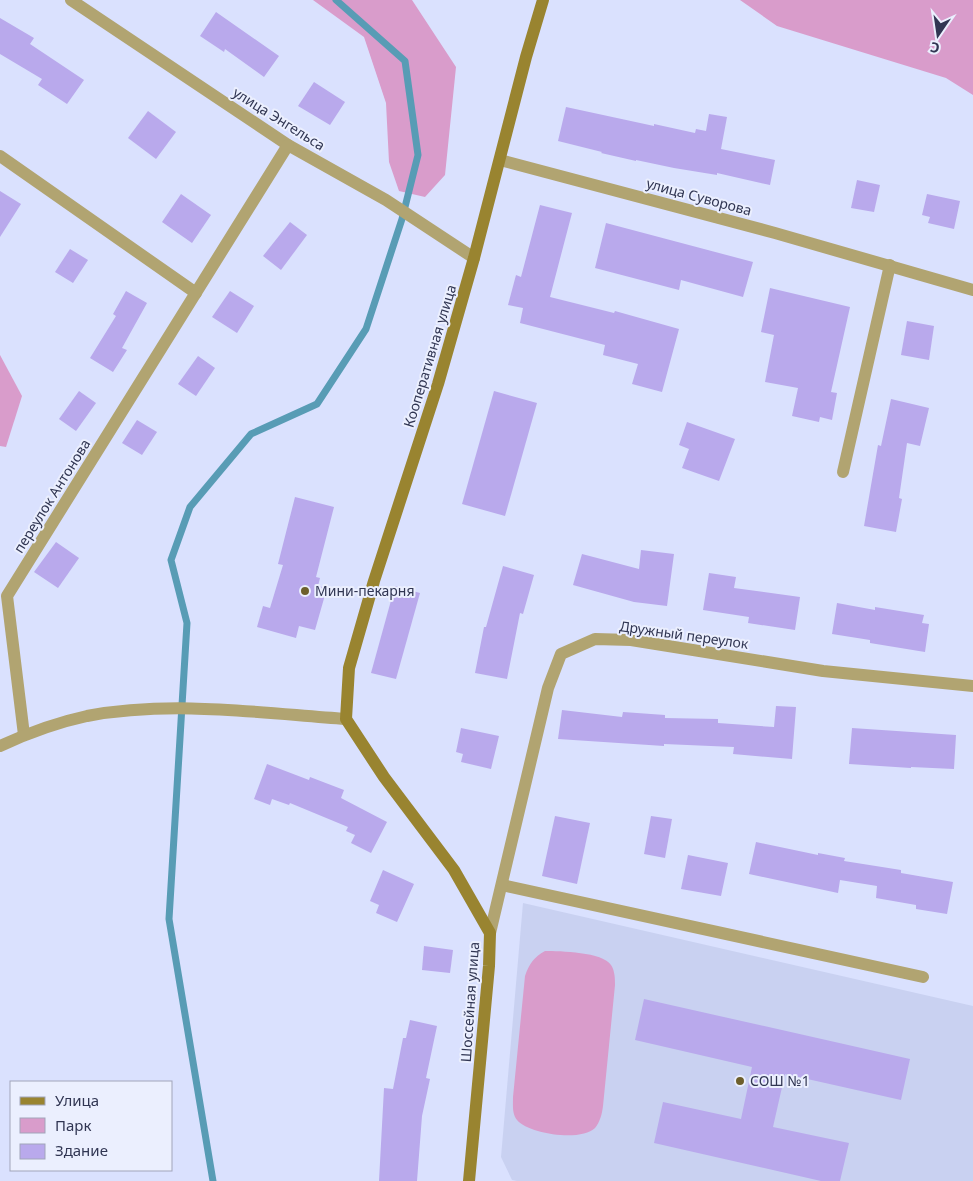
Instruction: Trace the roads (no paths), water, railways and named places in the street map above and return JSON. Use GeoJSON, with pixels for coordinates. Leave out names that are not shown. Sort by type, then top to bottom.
{"type":"FeatureCollection","features":[{"type":"Feature","properties":{"kind":"street","name":"улица Энгельса"},"geometry":{"type":"LineString","coordinates":[[71,0],[288,145],[386,200],[474,258]]}},
{"type":"Feature","properties":{"kind":"street","name":"Кооперативная улица"},"geometry":{"type":"LineString","coordinates":[[346,719],[349,668],[374,580],[438,384],[543,0]]}},
{"type":"Feature","properties":{"kind":"street","name":"переулок Антонова"},"geometry":{"type":"LineString","coordinates":[[24,735],[7,596],[288,145]]}},
{"type":"Feature","properties":{"kind":"street"},"geometry":{"type":"LineString","coordinates":[[0,156],[196,293]]}},
{"type":"Feature","properties":{"kind":"street","name":"улица Суворова"},"geometry":{"type":"LineString","coordinates":[[500,160],[890,265],[973,290]]}},
{"type":"Feature","properties":{"kind":"street"},"geometry":{"type":"LineString","coordinates":[[843,472],[890,265]]}},
{"type":"Feature","properties":{"kind":"street","name":"Дружный переулок"},"geometry":{"type":"LineString","coordinates":[[490,933],[548,688],[560,654],[595,639],[631,640],[824,671],[973,686]]}},
{"type":"Feature","properties":{"kind":"street"},"geometry":{"type":"LineString","coordinates":[[0,746],[24,735],[86,716],[147,709],[214,709],[346,719]]}},
{"type":"Feature","properties":{"kind":"street","name":"Шоссейная улица"},"geometry":{"type":"LineString","coordinates":[[346,719],[384,777],[454,870],[490,933],[489,966],[469,1181]]}},
{"type":"Feature","properties":{"kind":"street"},"geometry":{"type":"LineString","coordinates":[[502,885],[923,977]]}},
{"type":"Feature","properties":{"kind":"waterway"},"geometry":{"type":"LineString","coordinates":[[213,1181],[169,919],[187,623],[171,560],[190,507],[251,434],[317,404],[366,329],[402,219],[418,155],[405,61],[336,0]]}},
{"type":"Feature","properties":{"kind":"place","name":"Мини-пекарня"},"geometry":{"type":"Point","coordinates":[305,591]}},
{"type":"Feature","properties":{"kind":"place","name":"СОШ №1"},"geometry":{"type":"Point","coordinates":[740,1081]}}]}
